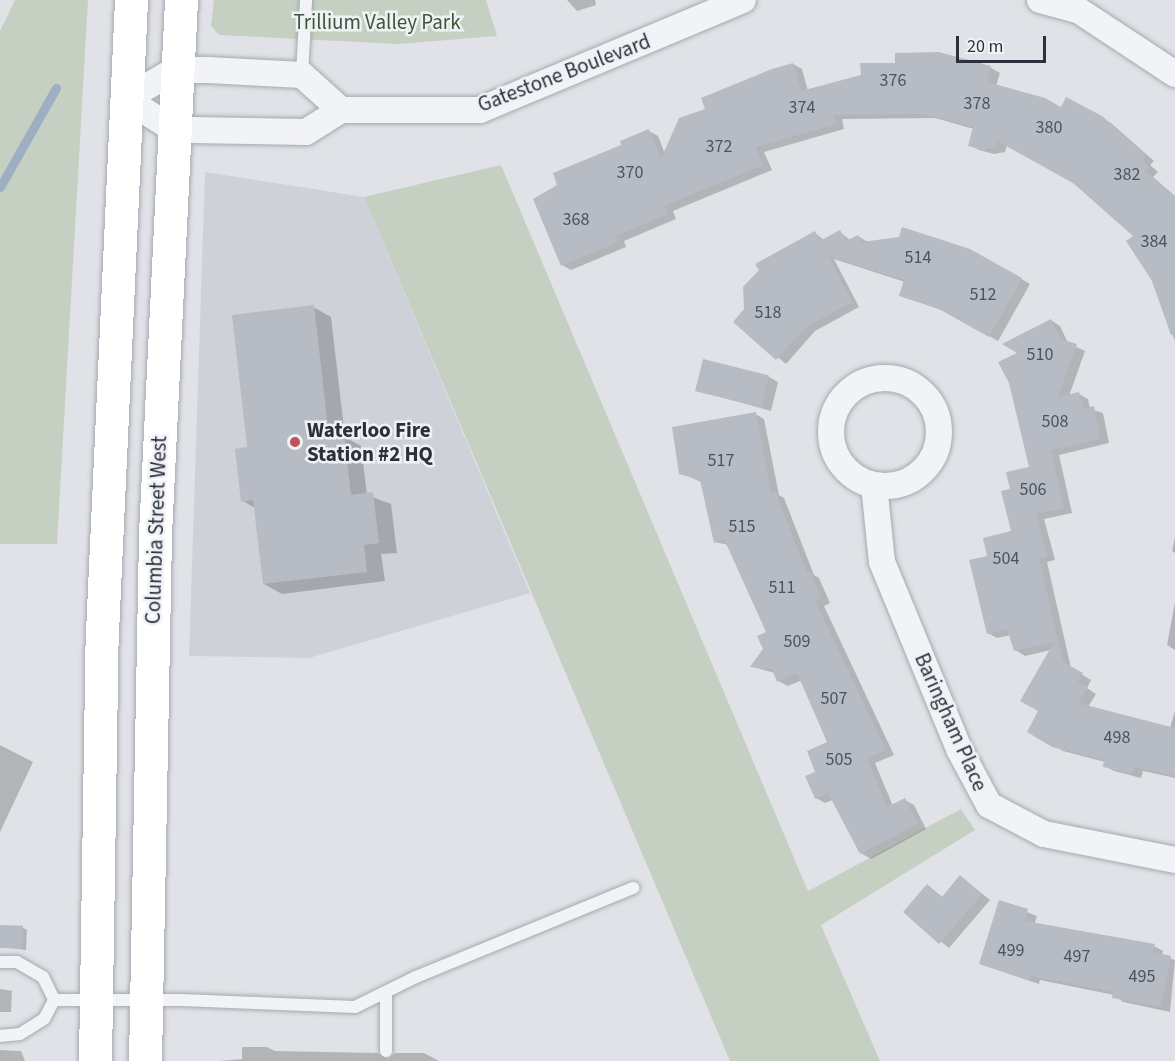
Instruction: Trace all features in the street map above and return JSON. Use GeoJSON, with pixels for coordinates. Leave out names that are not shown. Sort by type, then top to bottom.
{"type":"FeatureCollection","features":[{"type":"Feature","properties":{"kind":"main road"},"geometry":{"type":"LineString","coordinates":[[95,1061],[106,531],[131,0]]}},
{"type":"Feature","properties":{"kind":"main road","name":"Columbia Street West"},"geometry":{"type":"LineString","coordinates":[[146,1061],[154,534],[175,70],[182,0]]}},
{"type":"Feature","properties":{"kind":"main road"},"geometry":{"type":"LineString","coordinates":[[106,531],[154,534]]}},
{"type":"Feature","properties":{"kind":"street","name":"Gatestone Boulevard"},"geometry":{"type":"LineString","coordinates":[[341,110],[480,110],[743,0]]}},
{"type":"Feature","properties":{"kind":"street"},"geometry":{"type":"LineString","coordinates":[[1040,0],[1078,10],[1175,74]]}},
{"type":"Feature","properties":{"kind":"street"},"geometry":{"type":"LineString","coordinates":[[175,70],[302,75],[341,110],[306,132],[173,129],[126,99],[175,70]]}},
{"type":"Feature","properties":{"kind":"street"},"geometry":{"type":"LineString","coordinates":[[872,379],[896,379],[913,385],[932,404],[938,421],[938,439],[933,456],[911,480],[893,486],[874,485],[852,475],[839,461],[832,443],[831,425],[837,406],[854,387],[872,379]]}},
{"type":"Feature","properties":{"kind":"street","name":"Baringham Place"},"geometry":{"type":"LineString","coordinates":[[874,485],[882,562],[959,749],[989,805],[1044,834],[1175,860]]}},
{"type":"Feature","properties":{"kind":"lane"},"geometry":{"type":"LineString","coordinates":[[302,75],[306,0]]}},
{"type":"Feature","properties":{"kind":"lane"},"geometry":{"type":"LineString","coordinates":[[54,1000],[147,999],[354,1007],[633,888]]}},
{"type":"Feature","properties":{"kind":"lane"},"geometry":{"type":"LineString","coordinates":[[0,962],[17,962],[43,976],[54,1000]]}},
{"type":"Feature","properties":{"kind":"lane"},"geometry":{"type":"LineString","coordinates":[[386,992],[386,1051]]}},
{"type":"Feature","properties":{"kind":"lane"},"geometry":{"type":"LineString","coordinates":[[0,1036],[20,1035],[44,1018],[54,1000]]}},
{"type":"Feature","properties":{"kind":"shaded area"},"geometry":{"type":"Polygon","coordinates":[[[205,172],[364,197],[530,593],[309,658],[189,656],[205,172]]]}},
{"type":"Feature","properties":{"kind":"green space"},"geometry":{"type":"Polygon","coordinates":[[[15,0],[88,0],[57,544],[0,544],[0,31],[15,0]]]}},
{"type":"Feature","properties":{"kind":"green space","name":"Trillium Valley Park"},"geometry":{"type":"Polygon","coordinates":[[[214,0],[486,0],[497,36],[398,44],[219,35],[211,26],[214,0]]]}},
{"type":"Feature","properties":{"kind":"green space"},"geometry":{"type":"Polygon","coordinates":[[[501,165],[808,891],[961,809],[975,830],[821,925],[880,1061],[730,1061],[364,197],[501,165]]]}},
{"type":"Feature","properties":{"kind":"building"},"geometry":{"type":"Polygon","coordinates":[[[939,52],[991,66],[987,82],[1045,98],[1061,107],[1066,97],[1102,116],[1146,155],[1142,160],[1150,167],[1145,171],[1175,197],[1175,334],[1171,335],[1152,281],[1126,241],[1133,236],[1073,183],[997,141],[996,147],[984,150],[968,146],[973,127],[924,114],[833,115],[836,124],[756,147],[763,165],[664,206],[668,214],[616,236],[618,242],[561,266],[533,199],[557,185],[553,173],[621,145],[620,141],[649,129],[661,159],[679,118],[705,109],[701,98],[772,69],[793,63],[801,91],[861,75],[860,63],[895,63],[895,53],[939,52]]]}},
{"type":"Feature","properties":{"kind":"building"},"geometry":{"type":"Polygon","coordinates":[[[902,227],[970,249],[1022,278],[989,337],[939,309],[899,296],[904,280],[828,256],[852,302],[806,327],[776,360],[733,322],[744,309],[743,287],[759,270],[755,264],[815,231],[820,241],[840,230],[846,241],[858,235],[862,242],[899,237],[902,227]]]}},
{"type":"Feature","properties":{"kind":"building","name":"Waterloo Fire Station #2 HQ"},"geometry":{"type":"Polygon","coordinates":[[[314,305],[329,436],[344,434],[351,495],[373,492],[379,543],[364,545],[367,572],[263,584],[253,500],[241,502],[235,449],[247,447],[232,315],[314,305]]]}},
{"type":"Feature","properties":{"kind":"building"},"geometry":{"type":"Polygon","coordinates":[[[1051,319],[1061,339],[1077,344],[1058,397],[1079,392],[1083,409],[1094,406],[1100,439],[1051,450],[1064,508],[1036,514],[1047,556],[1039,558],[1063,662],[1083,673],[1078,682],[1088,687],[1078,703],[1175,728],[1175,776],[1134,767],[1132,774],[1103,767],[1104,760],[1052,747],[1027,732],[1038,711],[1020,701],[1054,642],[1014,651],[1007,629],[987,634],[969,560],[987,556],[983,538],[1011,531],[1001,491],[1010,489],[1006,472],[1029,467],[1009,383],[998,362],[1017,353],[1002,344],[1051,319]]]}},
{"type":"Feature","properties":{"kind":"building"},"geometry":{"type":"Polygon","coordinates":[[[703,359],[769,375],[761,407],[695,391],[703,359]]]}},
{"type":"Feature","properties":{"kind":"building"},"geometry":{"type":"Polygon","coordinates":[[[756,412],[771,493],[775,491],[807,573],[810,571],[821,598],[815,601],[886,750],[867,758],[887,807],[905,798],[918,824],[860,854],[828,793],[815,799],[805,776],[815,772],[807,751],[827,742],[797,673],[777,682],[772,669],[750,667],[763,649],[757,636],[766,632],[724,539],[714,543],[700,480],[679,474],[672,427],[756,412]]]}},
{"type":"Feature","properties":{"kind":"building"},"geometry":{"type":"Polygon","coordinates":[[[960,875],[982,894],[939,944],[903,912],[927,884],[942,897],[960,875]]]}},
{"type":"Feature","properties":{"kind":"building"},"geometry":{"type":"Polygon","coordinates":[[[999,900],[1028,909],[1025,921],[1155,944],[1153,952],[1171,956],[1161,1007],[1112,998],[1113,992],[1031,976],[1030,980],[979,964],[999,900]]]}},
{"type":"Feature","properties":{"kind":"building"},"geometry":{"type":"Polygon","coordinates":[[[0,925],[23,926],[22,949],[0,948],[0,925]]]}},
{"type":"Feature","properties":{"kind":"waterway"},"geometry":{"type":"LineString","coordinates":[[0,187],[56,88]]}},
{"type":"Feature","properties":{"kind":"place","name":"Waterloo Fire Station #2 HQ"},"geometry":{"type":"Point","coordinates":[295,442]}}]}
